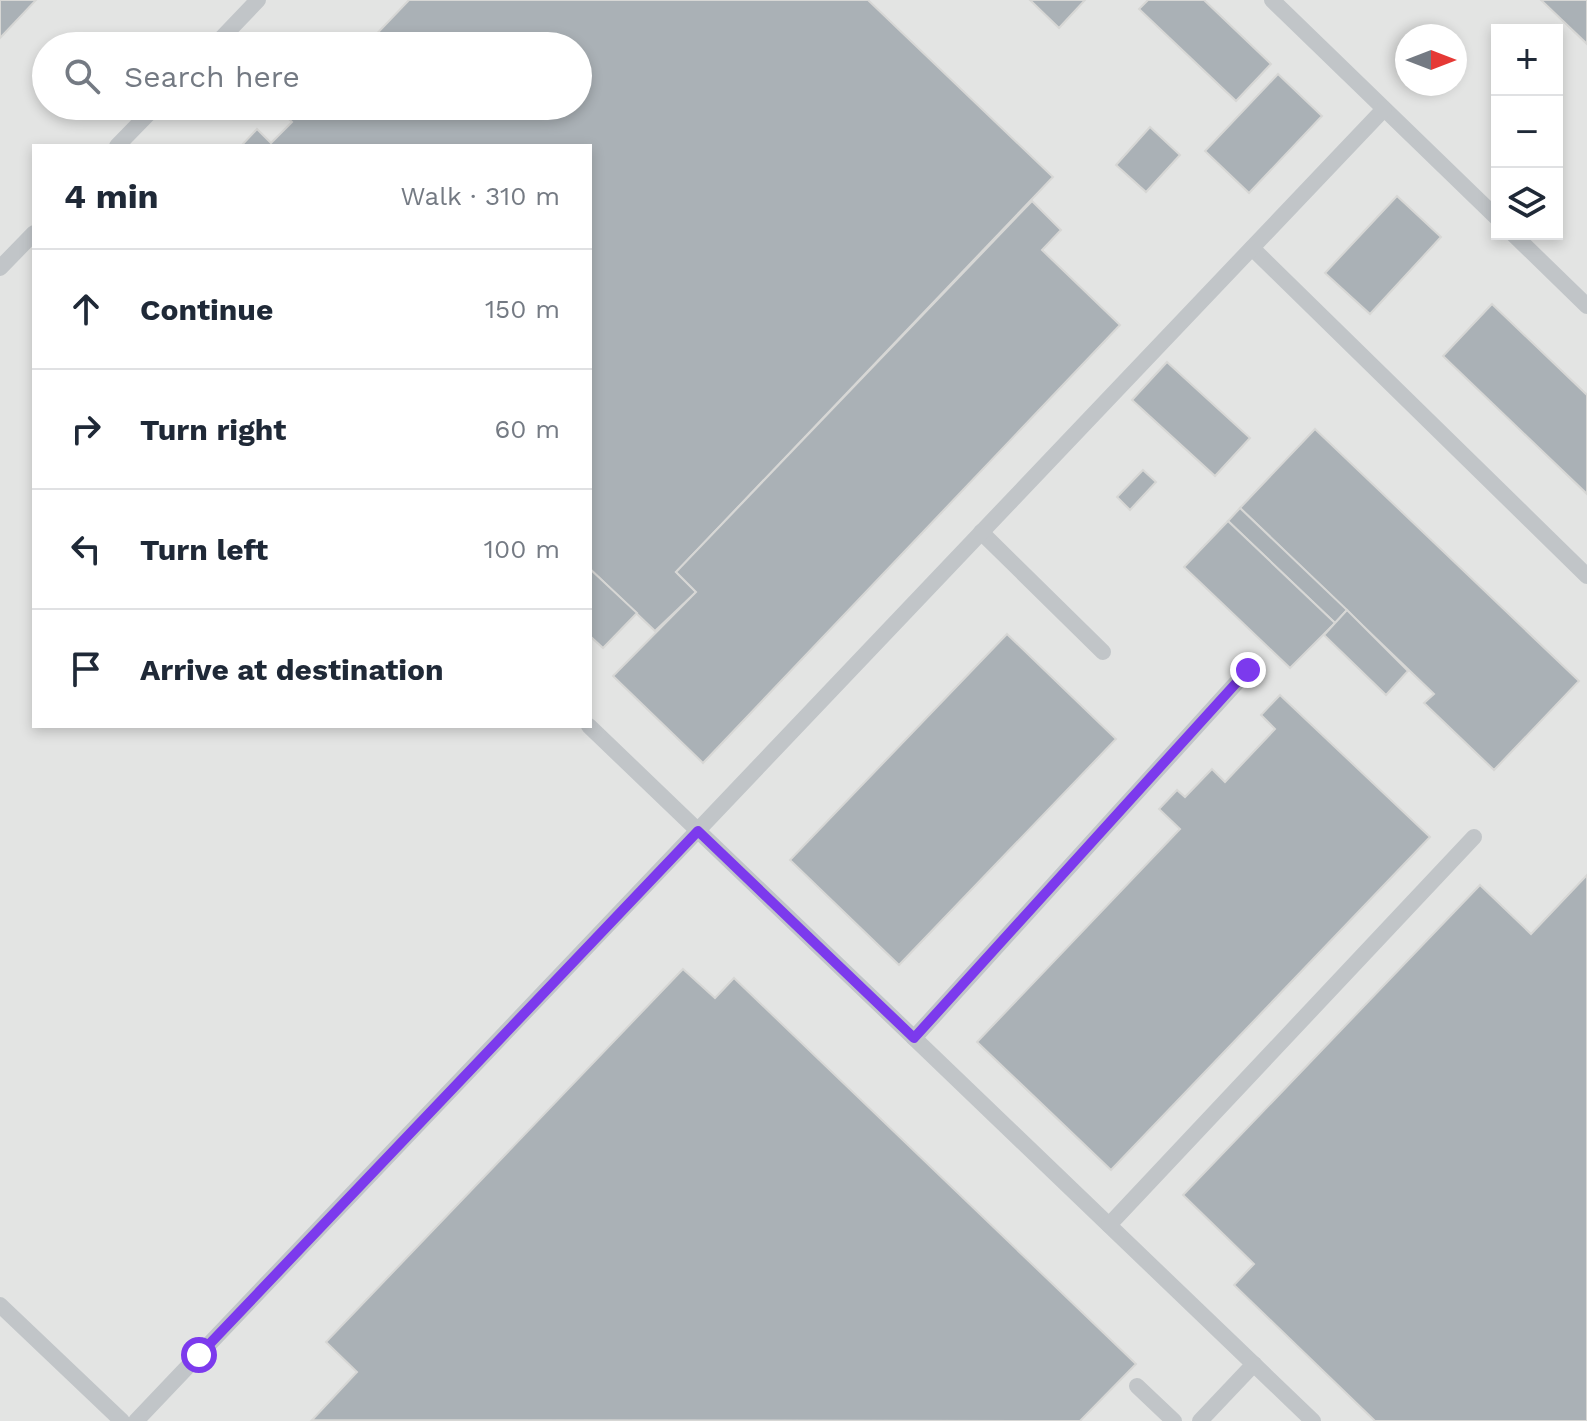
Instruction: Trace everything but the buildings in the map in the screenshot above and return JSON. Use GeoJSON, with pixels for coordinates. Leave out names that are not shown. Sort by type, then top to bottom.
{"type":"FeatureCollection","features":[{"type":"Feature","properties":{"kind":"lane"},"geometry":{"type":"LineString","coordinates":[[227,32],[258,0]]}},
{"type":"Feature","properties":{"kind":"lane"},"geometry":{"type":"LineString","coordinates":[[1272,0],[1491,212]]}},
{"type":"Feature","properties":{"kind":"lane"},"geometry":{"type":"LineString","coordinates":[[136,1421],[1384,109]]}},
{"type":"Feature","properties":{"kind":"lane"},"geometry":{"type":"LineString","coordinates":[[119,144],[142,120]]}},
{"type":"Feature","properties":{"kind":"lane"},"geometry":{"type":"LineString","coordinates":[[0,268],[32,235]]}},
{"type":"Feature","properties":{"kind":"lane"},"geometry":{"type":"LineString","coordinates":[[1519,240],[1587,306]]}},
{"type":"Feature","properties":{"kind":"lane"},"geometry":{"type":"LineString","coordinates":[[1252,248],[1587,576]]}},
{"type":"Feature","properties":{"kind":"lane"},"geometry":{"type":"LineString","coordinates":[[981,532],[1103,652]]}},
{"type":"Feature","properties":{"kind":"lane"},"geometry":{"type":"LineString","coordinates":[[914,1038],[1248,670]]}},
{"type":"Feature","properties":{"kind":"lane"},"geometry":{"type":"LineString","coordinates":[[591,728],[1313,1421]]}},
{"type":"Feature","properties":{"kind":"lane"},"geometry":{"type":"LineString","coordinates":[[1109,1225],[1474,837]]}},
{"type":"Feature","properties":{"kind":"lane"},"geometry":{"type":"LineString","coordinates":[[0,1305],[122,1421]]}},
{"type":"Feature","properties":{"kind":"lane"},"geometry":{"type":"LineString","coordinates":[[1200,1421],[1254,1364]]}},
{"type":"Feature","properties":{"kind":"lane"},"geometry":{"type":"LineString","coordinates":[[1137,1386],[1174,1421]]}},
{"type":"Feature","properties":{"kind":"shaded area"},"geometry":{"type":"Polygon","coordinates":[[[0,0],[1587,0],[1587,1421],[0,1421],[0,0]]]}},
{"type":"Feature","properties":{"kind":"route"},"geometry":{"type":"LineString","coordinates":[[199,1355],[698,831],[914,1038],[1248,670]]}}]}
